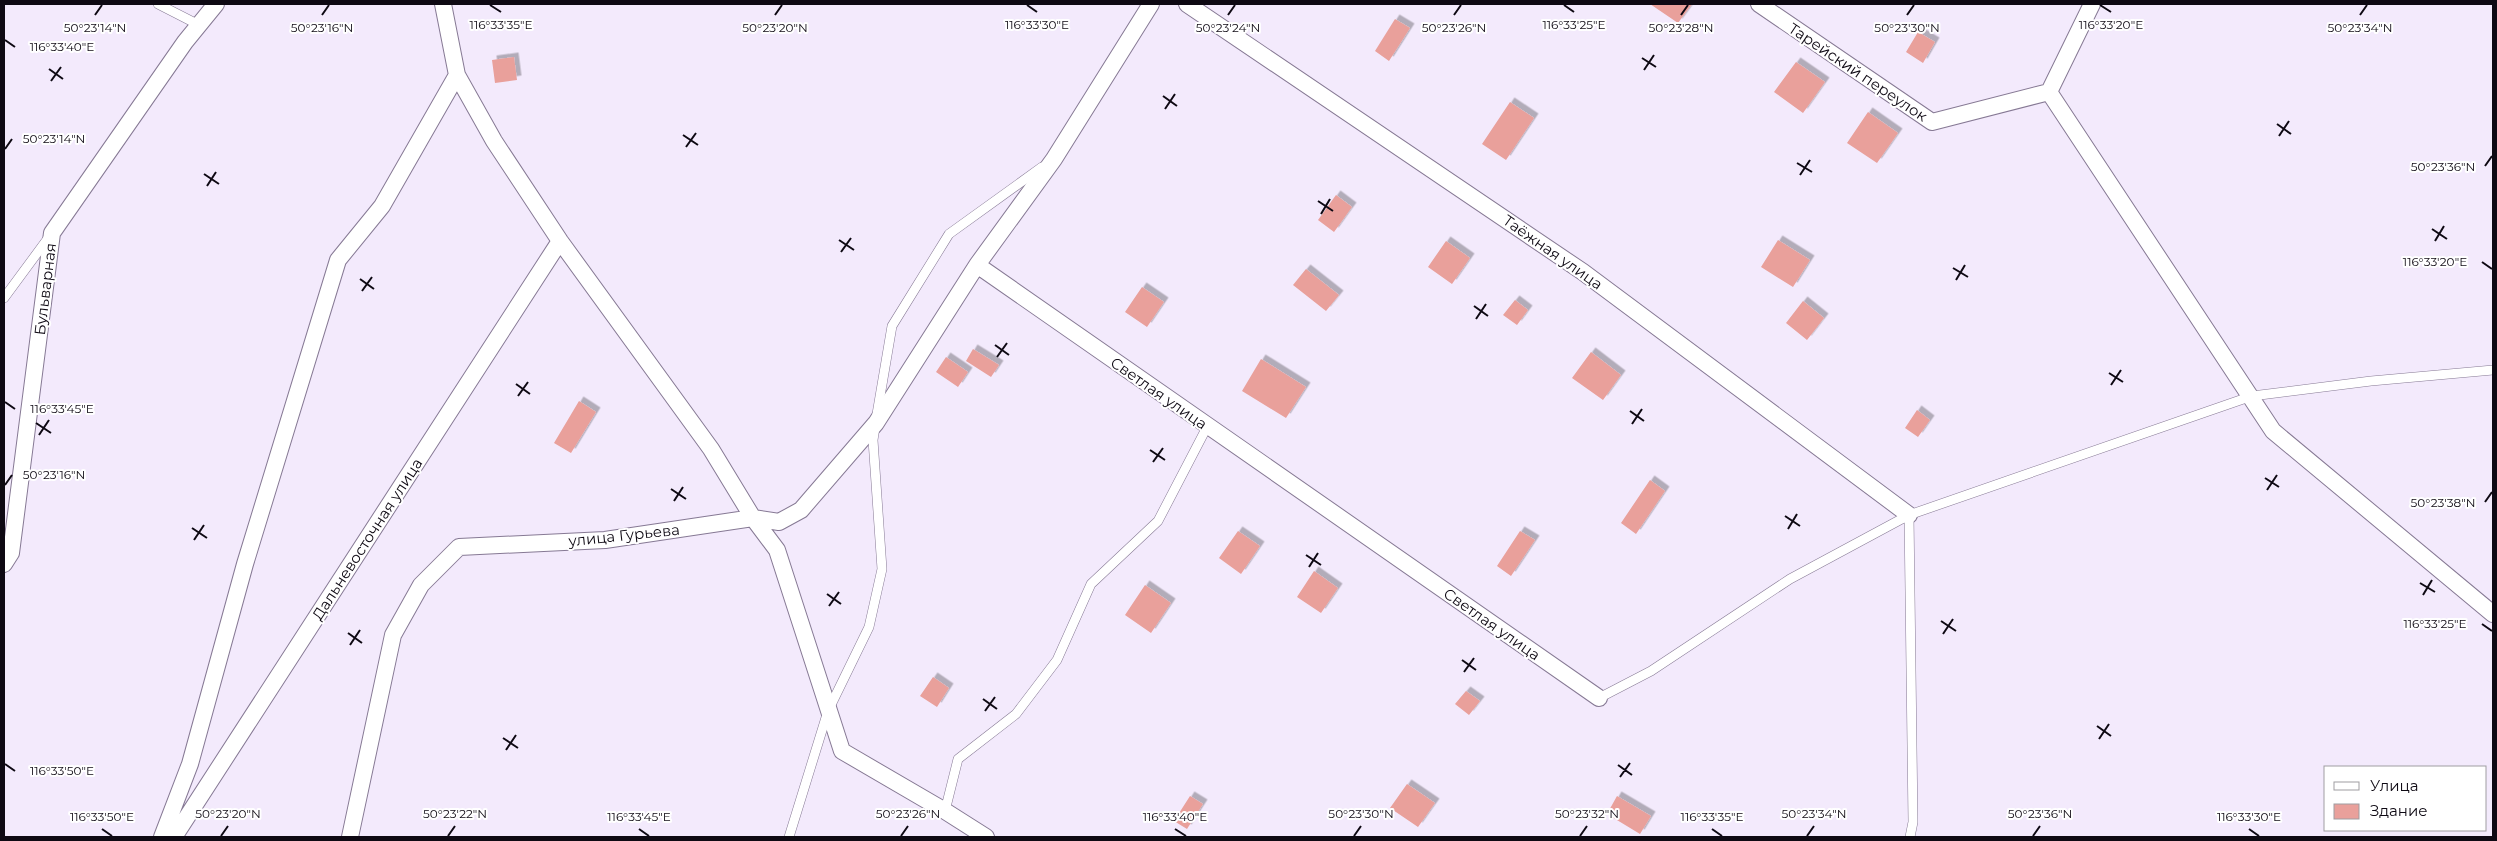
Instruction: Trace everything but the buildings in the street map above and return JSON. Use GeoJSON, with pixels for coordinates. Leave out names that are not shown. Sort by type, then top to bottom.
{"type":"FeatureCollection","features":[{"type":"Feature","properties":{"kind":"street","name":"Бульварная"},"geometry":{"type":"LineString","coordinates":[[4,564],[11,553],[52,232],[185,42],[216,4]]}},
{"type":"Feature","properties":{"kind":"street"},"geometry":{"type":"LineString","coordinates":[[444,4],[457,75],[494,141],[560,241],[711,449],[753,518],[777,550],[842,751],[986,837]]}},
{"type":"Feature","properties":{"kind":"street"},"geometry":{"type":"LineString","coordinates":[[977,265],[1054,159],[1151,4]]}},
{"type":"Feature","properties":{"kind":"street","name":"Таёжная улица"},"geometry":{"type":"LineString","coordinates":[[1187,4],[1583,272],[1909,515]]}},
{"type":"Feature","properties":{"kind":"street","name":"Тарейский переулок"},"geometry":{"type":"LineString","coordinates":[[1759,4],[1932,122],[2049,92]]}},
{"type":"Feature","properties":{"kind":"street"},"geometry":{"type":"LineString","coordinates":[[2092,4],[2049,92],[2252,396],[2273,431],[2493,614]]}},
{"type":"Feature","properties":{"kind":"street"},"geometry":{"type":"LineString","coordinates":[[162,837],[190,764],[245,564],[338,260],[382,206],[457,75]]}},
{"type":"Feature","properties":{"kind":"street","name":"Дальневосточная улица"},"geometry":{"type":"LineString","coordinates":[[174,837],[560,241]]}},
{"type":"Feature","properties":{"kind":"street","name":"улица Гурьева"},"geometry":{"type":"LineString","coordinates":[[350,837],[392,635],[420,586],[459,547],[605,540],[753,518],[779,522],[801,510],[876,423],[977,265]]}},
{"type":"Feature","properties":{"kind":"street","name":"Светлая улица"},"geometry":{"type":"LineString","coordinates":[[977,265],[1207,427],[1599,698]]}},
{"type":"Feature","properties":{"kind":"lane"},"geometry":{"type":"LineString","coordinates":[[158,4],[199,25]]}},
{"type":"Feature","properties":{"kind":"lane"},"geometry":{"type":"LineString","coordinates":[[789,837],[828,711],[869,626],[882,570],[873,440],[892,326],[949,234],[1054,159]]}},
{"type":"Feature","properties":{"kind":"lane"},"geometry":{"type":"LineString","coordinates":[[4,298],[52,232]]}},
{"type":"Feature","properties":{"kind":"lane"},"geometry":{"type":"LineString","coordinates":[[1599,698],[1651,671],[1790,578],[1909,515],[2252,396],[2371,381],[2493,370]]}},
{"type":"Feature","properties":{"kind":"lane"},"geometry":{"type":"LineString","coordinates":[[945,811],[958,759],[1016,714],[1057,660],[1091,584],[1158,521],[1207,427]]}},
{"type":"Feature","properties":{"kind":"lane"},"geometry":{"type":"LineString","coordinates":[[1909,515],[1913,822],[1910,837]]}}]}
